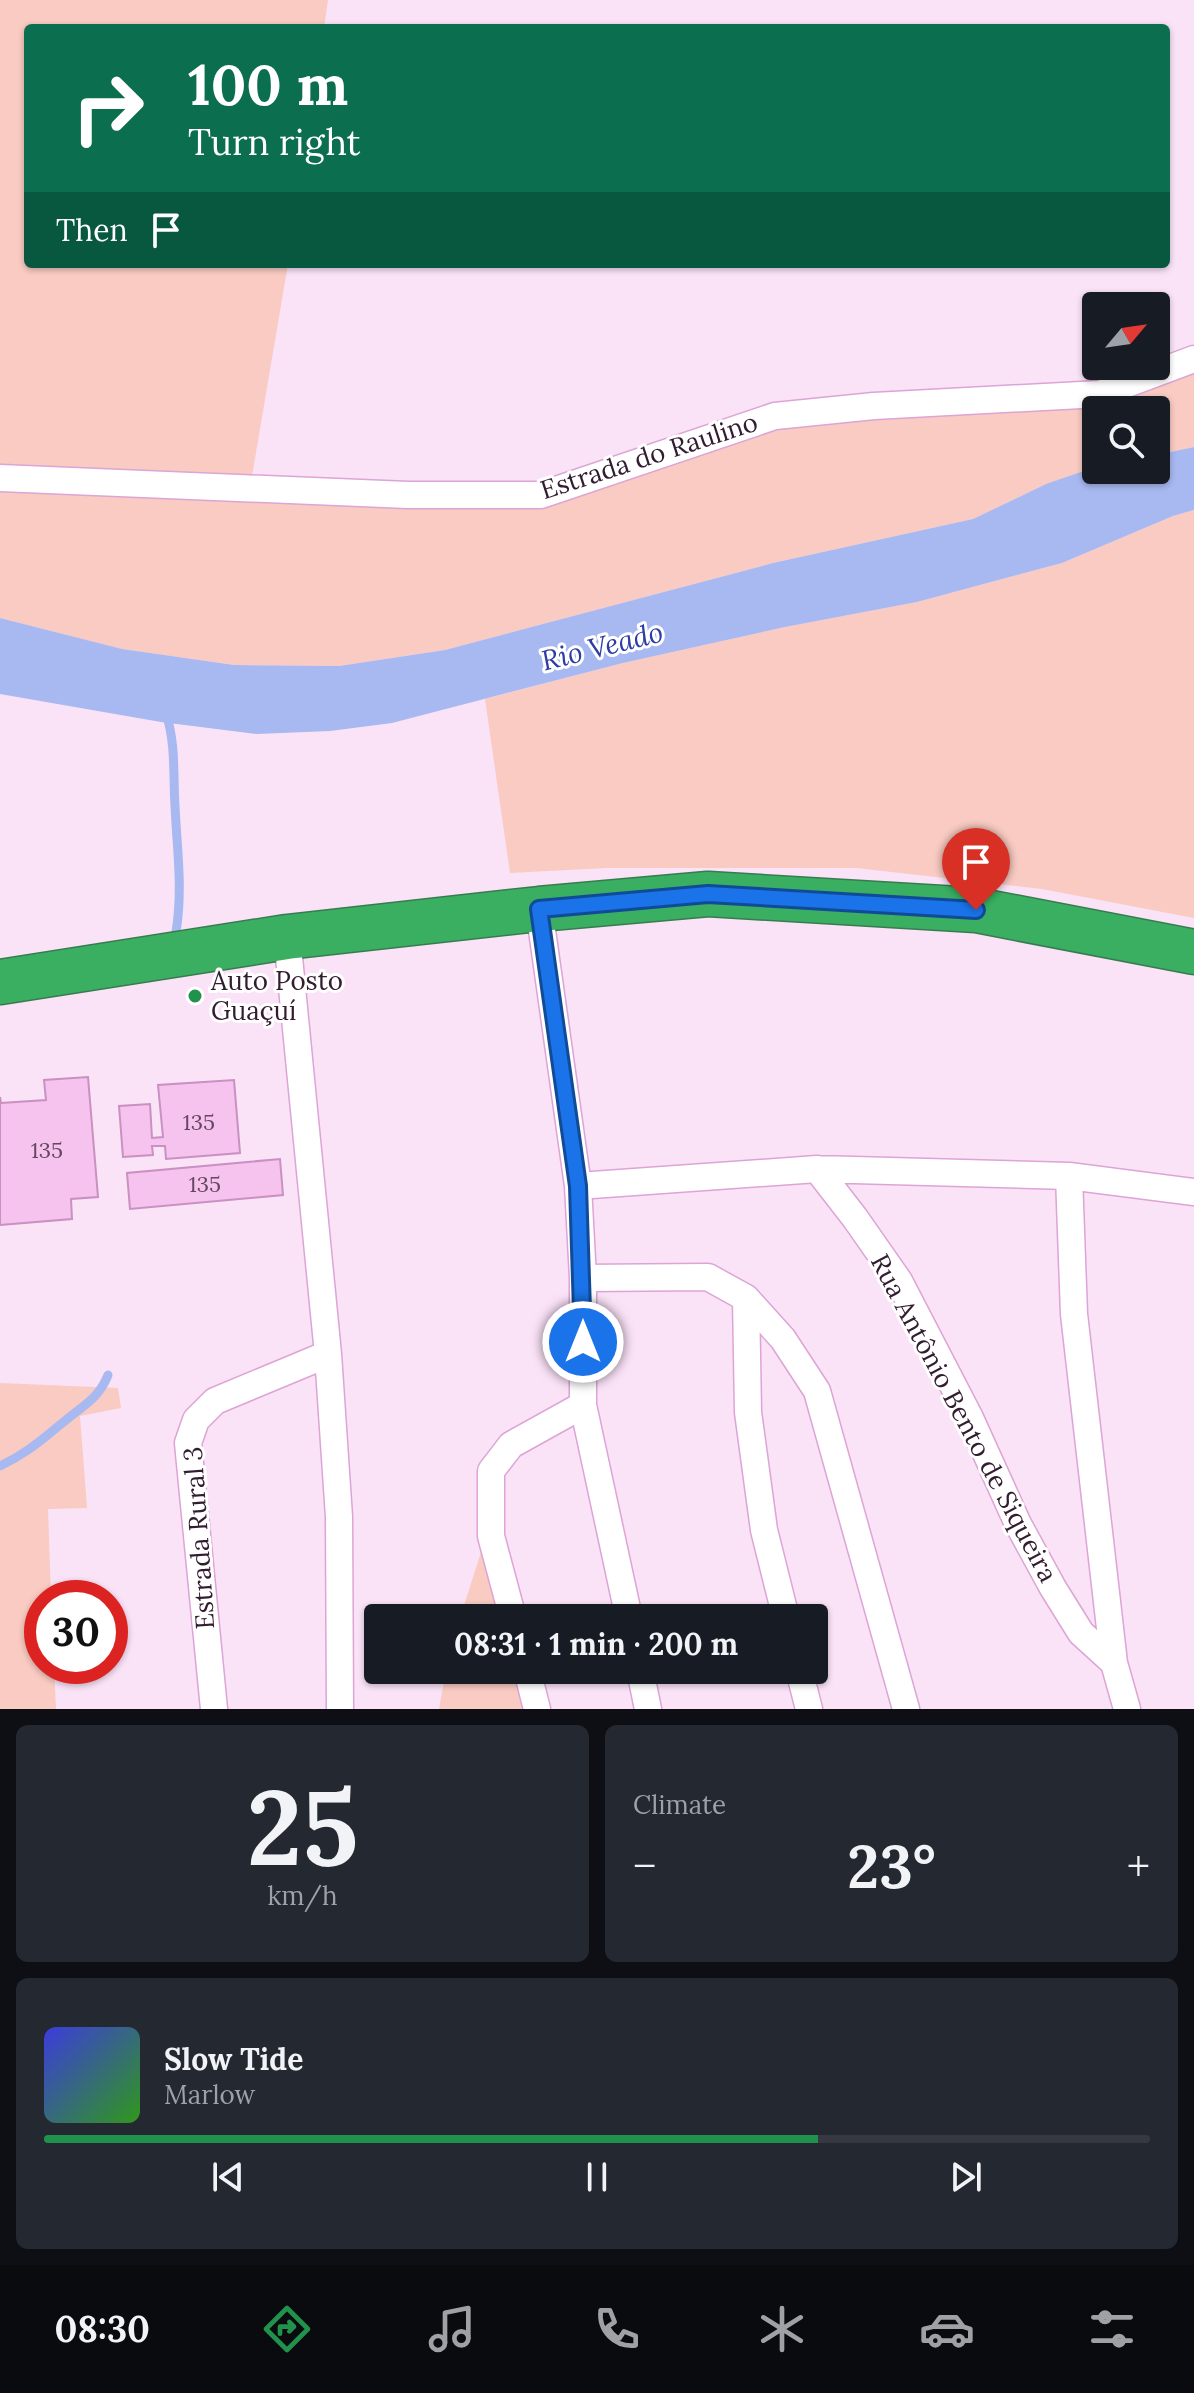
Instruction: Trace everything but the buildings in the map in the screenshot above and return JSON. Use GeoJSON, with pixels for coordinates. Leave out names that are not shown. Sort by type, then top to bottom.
{"type":"FeatureCollection","features":[{"type":"Feature","properties":{"kind":"highway"},"geometry":{"type":"LineString","coordinates":[[0,982],[287,937],[708,894],[976,910],[1194,952]]}},
{"type":"Feature","properties":{"kind":"street","name":"Estrada do Raulino"},"geometry":{"type":"LineString","coordinates":[[0,478],[408,495],[541,495],[775,416],[874,406],[1100,394],[1194,359]]}},
{"type":"Feature","properties":{"kind":"street"},"geometry":{"type":"LineString","coordinates":[[539,909],[578,1186],[583,1278],[583,1405],[626,1604]]}},
{"type":"Feature","properties":{"kind":"street"},"geometry":{"type":"LineString","coordinates":[[287,937],[328,1354],[339,1517],[340,1709]]}},
{"type":"Feature","properties":{"kind":"street"},"geometry":{"type":"LineString","coordinates":[[578,1186],[817,1169],[1069,1176],[1194,1192]]}},
{"type":"Feature","properties":{"kind":"street","name":"Rua Antônio Bento de Siqueira"},"geometry":{"type":"LineString","coordinates":[[817,1169],[899,1281],[970,1418],[1018,1524],[1053,1588],[1081,1633],[1114,1663]]}},
{"type":"Feature","properties":{"kind":"street"},"geometry":{"type":"LineString","coordinates":[[1069,1176],[1074,1314],[1114,1663],[1127,1709]]}},
{"type":"Feature","properties":{"kind":"street"},"geometry":{"type":"LineString","coordinates":[[583,1278],[708,1277],[746,1298],[783,1339],[817,1391],[906,1709]]}},
{"type":"Feature","properties":{"kind":"street"},"geometry":{"type":"LineString","coordinates":[[746,1298],[748,1412],[764,1530],[782,1604]]}},
{"type":"Feature","properties":{"kind":"street","name":"Estrada Rural 3"},"geometry":{"type":"LineString","coordinates":[[214,1709],[188,1443],[196,1420],[215,1401],[328,1354]]}},
{"type":"Feature","properties":{"kind":"street"},"geometry":{"type":"LineString","coordinates":[[509,1604],[491,1536],[491,1471],[511,1445],[583,1405]]}},
{"type":"Feature","properties":{"kind":"street"},"geometry":{"type":"LineString","coordinates":[[531,1684],[537,1709]]}},
{"type":"Feature","properties":{"kind":"street"},"geometry":{"type":"LineString","coordinates":[[643,1684],[648,1709]]}},
{"type":"Feature","properties":{"kind":"street"},"geometry":{"type":"LineString","coordinates":[[803,1684],[809,1709]]}},
{"type":"Feature","properties":{"kind":"shaded area"},"geometry":{"type":"Polygon","coordinates":[[[0,0],[328,0],[325,24],[24,24],[24,268],[287,268],[251,482],[503,499],[811,422],[1000,404],[1126,380],[1170,380],[1170,372],[1194,367],[1194,447],[1170,452],[1170,396],[1082,396],[1082,473],[1046,484],[973,519],[773,563],[445,650],[339,666],[234,665],[121,649],[0,618],[0,0]]]}},
{"type":"Feature","properties":{"kind":"shaded area"},"geometry":{"type":"Polygon","coordinates":[[[1194,510],[1194,918],[1042,889],[856,868],[606,868],[510,873],[485,699],[623,663],[917,602],[1062,563],[1194,510]]]}},
{"type":"Feature","properties":{"kind":"shaded area"},"geometry":{"type":"Polygon","coordinates":[[[0,1383],[118,1388],[121,1408],[80,1416],[87,1508],[48,1509],[50,1580],[24,1580],[24,1684],[55,1684],[56,1709],[0,1709],[0,1383]]]}},
{"type":"Feature","properties":{"kind":"shaded area"},"geometry":{"type":"Polygon","coordinates":[[[482,1549],[503,1604],[464,1604],[482,1549]]]}},
{"type":"Feature","properties":{"kind":"shaded area"},"geometry":{"type":"Polygon","coordinates":[[[443,1684],[531,1684],[537,1709],[439,1709],[443,1684]]]}},
{"type":"Feature","properties":{"kind":"water","name":"Rio Veado"},"geometry":{"type":"Polygon","coordinates":[[[1194,447],[1194,510],[1062,563],[917,602],[623,663],[392,723],[330,731],[257,734],[161,722],[0,694],[0,618],[122,649],[234,665],[339,666],[445,650],[773,563],[973,519],[1046,484],[1081,472],[1082,484],[1170,484],[1170,452],[1194,447]]]}},
{"type":"Feature","properties":{"kind":"waterway"},"geometry":{"type":"LineString","coordinates":[[166,713],[173,748],[179,869],[176,932]]}},
{"type":"Feature","properties":{"kind":"waterway"},"geometry":{"type":"LineString","coordinates":[[0,1466],[19,1456],[85,1405],[100,1390],[108,1375]]}},
{"type":"Feature","properties":{"kind":"place","name":"Auto Posto Guaçuí"},"geometry":{"type":"Point","coordinates":[195,996]}},
{"type":"Feature","properties":{"kind":"route"},"geometry":{"type":"LineString","coordinates":[[583,1342],[578,1186],[539,909],[708,894],[976,910]]}}]}
